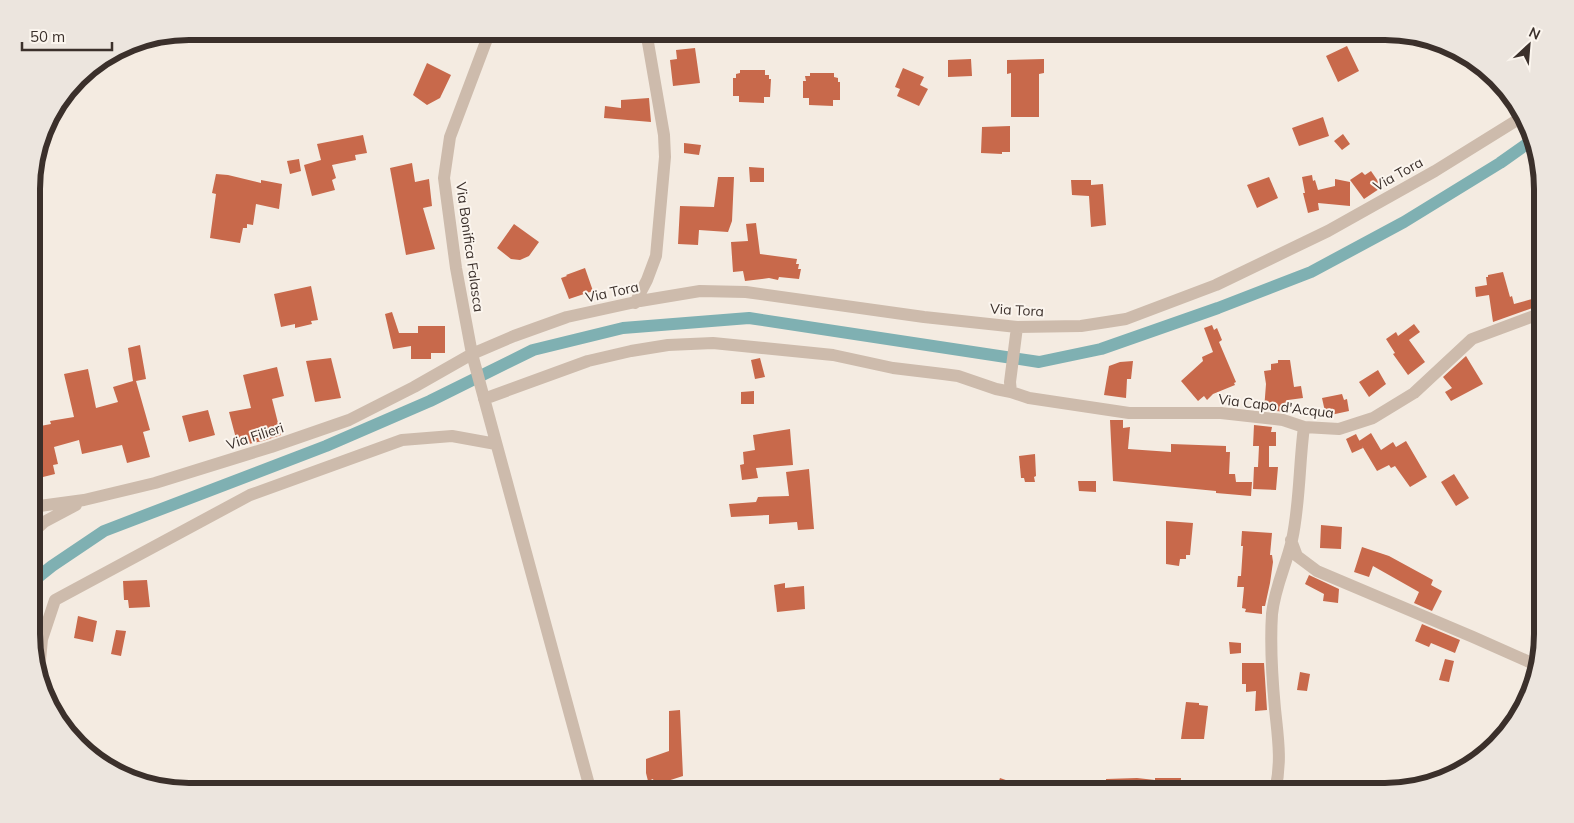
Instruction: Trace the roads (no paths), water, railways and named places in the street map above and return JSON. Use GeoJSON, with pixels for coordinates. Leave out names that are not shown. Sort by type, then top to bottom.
{"type":"FeatureCollection","features":[{"type":"Feature","properties":{"kind":"street","name":"Via Bonifica Falasca"},"geometry":{"type":"LineString","coordinates":[[487,40],[450,137],[444,178],[456,268],[473,360],[589,783]]}},
{"type":"Feature","properties":{"kind":"street"},"geometry":{"type":"LineString","coordinates":[[635,303],[647,280],[656,256],[665,157],[664,135],[648,40]]}},
{"type":"Feature","properties":{"kind":"street","name":"Via Tora"},"geometry":{"type":"LineString","coordinates":[[473,360],[514,336],[567,317],[700,291],[746,292],[1017,329],[1081,326],[1126,319],[1216,284],[1328,231],[1435,171],[1517,120]]}},
{"type":"Feature","properties":{"kind":"street","name":"Via Capo d'Acqua"},"geometry":{"type":"LineString","coordinates":[[483,395],[588,361],[631,350],[693,343],[713,343],[833,356],[893,368],[958,376],[996,389],[1010,387],[1029,398],[1129,413],[1221,413],[1284,420],[1304,427],[1339,429],[1373,418],[1414,392],[1472,339],[1534,316]]}},
{"type":"Feature","properties":{"kind":"street"},"geometry":{"type":"LineString","coordinates":[[1010,387],[1017,329]]}},
{"type":"Feature","properties":{"kind":"street","name":"Via Filieri"},"geometry":{"type":"LineString","coordinates":[[40,506],[84,500],[155,483],[246,455],[349,420],[473,360]]}},
{"type":"Feature","properties":{"kind":"street"},"geometry":{"type":"LineString","coordinates":[[1277,783],[1280,753],[1271,666],[1272,613],[1277,583],[1292,540],[1304,427]]}},
{"type":"Feature","properties":{"kind":"street"},"geometry":{"type":"LineString","coordinates":[[41,651],[42,639],[55,600],[250,495],[402,440],[452,436],[496,444]]}},
{"type":"Feature","properties":{"kind":"street"},"geometry":{"type":"LineString","coordinates":[[40,526],[84,500]]}},
{"type":"Feature","properties":{"kind":"street"},"geometry":{"type":"LineString","coordinates":[[1292,540],[1297,556],[1317,571],[1464,633],[1531,664]]}},
{"type":"Feature","properties":{"kind":"waterway"},"geometry":{"type":"LineString","coordinates":[[40,576],[104,531],[326,446],[430,401],[533,350],[623,328],[749,318],[1039,362],[1101,349],[1218,308],[1311,272],[1404,222],[1500,163],[1527,144]]}}]}
